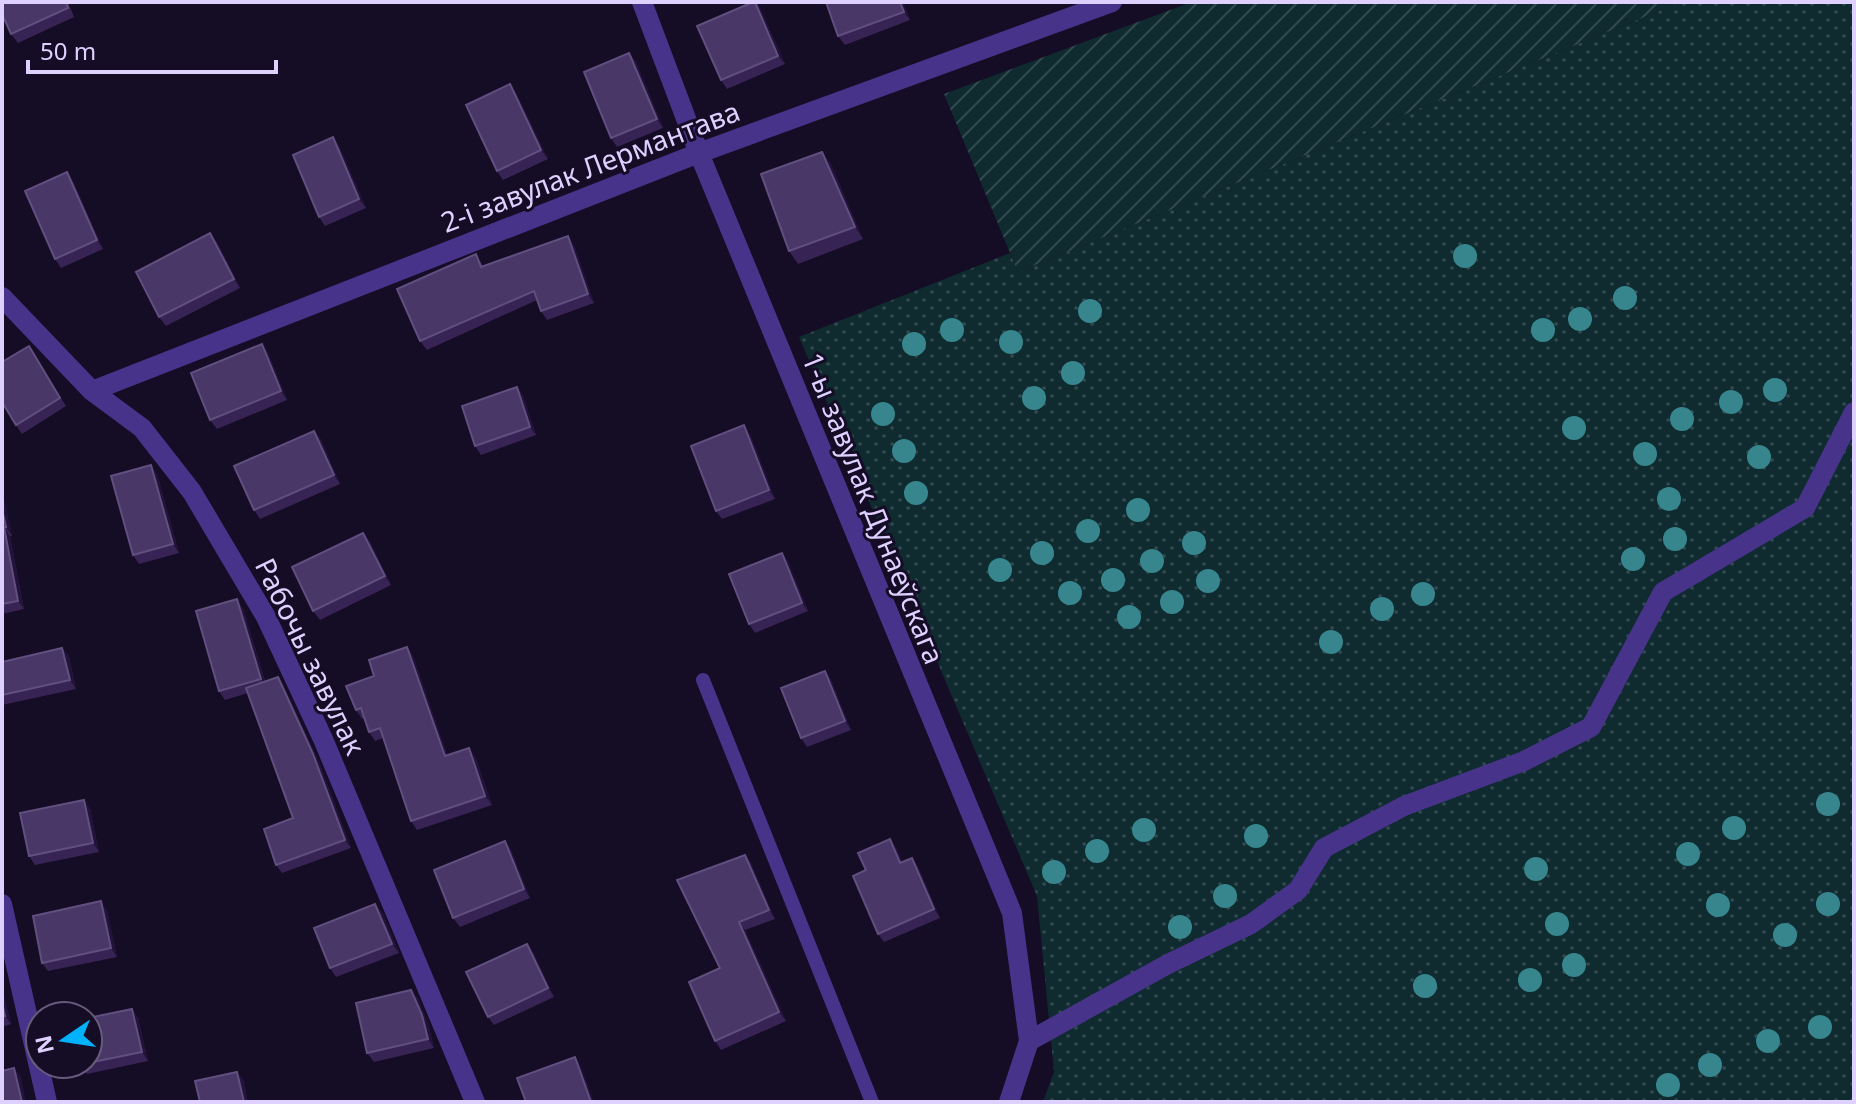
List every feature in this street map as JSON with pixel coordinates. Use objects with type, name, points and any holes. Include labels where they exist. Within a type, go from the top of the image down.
[{"type":"street","name":"1-ы завулак Дунаеўскага","points":[[642,2],[699,153],[1012,913],[1029,1041]]},
{"type":"street","name":"2-і завулак Лермантава","points":[[92,391],[699,153],[1112,2]]},
{"type":"street","name":"Рабочы завулак","points":[[2,297],[92,391],[142,428],[192,492],[266,617],[323,739],[475,1102]]},
{"type":"street","points":[[1009,1102],[1029,1041],[1168,964],[1251,924],[1298,890],[1324,848],[1404,806],[1524,761],[1591,727],[1663,592],[1805,508],[1854,412]]},
{"type":"street","points":[[2,904],[47,1102]]},
{"type":"lane","points":[[703,680],[872,1102]]},
{"type":"green space","points":[[1192,2],[1681,2],[1018,272],[944,94]]},
{"type":"green space","points":[[1681,2],[1854,2],[1854,1102],[1043,1102],[1054,1072],[1037,896],[799,337],[1010,253],[1018,272]]},
{"type":"building","points":[[2,2],[66,2],[68,8],[11,34],[2,14]]},
{"type":"building","points":[[753,2],[778,56],[721,80],[697,26]]},
{"type":"building","points":[[826,2],[900,2],[904,12],[838,36]]},
{"type":"building","points":[[629,53],[657,119],[611,138],[584,72]]},
{"type":"building","points":[[510,84],[541,150],[497,171],[466,105]]},
{"type":"building","points":[[333,137],[359,199],[319,217],[293,155]]},
{"type":"building","points":[[822,152],[855,227],[789,251],[761,174]]},
{"type":"building","points":[[67,172],[97,240],[55,259],[25,191]]},
{"type":"building","points":[[210,233],[234,279],[159,317],[136,272]]},
{"type":"building","points":[[568,236],[588,294],[541,311],[534,291],[420,341],[397,289],[476,254],[481,267]]},
{"type":"building","points":[[262,344],[281,391],[210,420],[191,373]]},
{"type":"building","points":[[29,346],[60,398],[16,425],[2,402],[2,362]]},
{"type":"building","points":[[517,387],[530,427],[475,446],[462,406]]},
{"type":"building","points":[[744,425],[769,490],[716,511],[691,446]]},
{"type":"building","points":[[314,431],[334,475],[254,510],[234,466]]},
{"type":"building","points":[[151,465],[173,544],[133,555],[111,476]]},
{"type":"building","points":[[2,509],[18,601],[2,604]]},
{"type":"building","points":[[363,533],[385,576],[313,611],[292,567]]},
{"type":"building","points":[[782,553],[802,603],[749,624],[729,574]]},
{"type":"building","points":[[237,599],[261,679],[219,691],[196,611]]},
{"type":"building","points":[[407,647],[445,756],[469,748],[485,796],[411,821],[380,728],[369,732],[361,708],[356,710],[346,686],[374,676],[369,660]]},
{"type":"building","points":[[62,648],[70,680],[2,695],[2,662]]},
{"type":"building","points":[[825,671],[845,721],[801,738],[781,688]]},
{"type":"building","points":[[278,677],[313,754],[345,840],[276,865],[264,829],[293,818],[246,688]]},
{"type":"building","points":[[84,800],[93,843],[29,856],[20,813]]},
{"type":"building","points":[[890,839],[900,863],[912,858],[934,909],[878,934],[853,876],[866,870],[858,853]]},
{"type":"building","points":[[505,841],[524,889],[453,918],[434,870]]},
{"type":"building","points":[[745,855],[769,910],[739,922],[779,1012],[715,1041],[689,982],[720,968],[677,880]]},
{"type":"building","points":[[101,901],[111,948],[42,963],[33,916]]},
{"type":"building","points":[[375,904],[392,944],[330,968],[314,928]]},
{"type":"building","points":[[527,944],[548,988],[488,1017],[466,972]]},
{"type":"building","points":[[411,990],[428,1039],[367,1053],[356,1003]]},
{"type":"building","points":[[132,1009],[142,1052],[104,1060],[104,1015]]},
{"type":"building","points":[[575,1057],[591,1102],[526,1102],[517,1078]]},
{"type":"building","points":[[14,1068],[22,1102],[2,1102],[2,1071]]},
{"type":"building","points":[[237,1072],[244,1102],[200,1102],[195,1081]]}]
